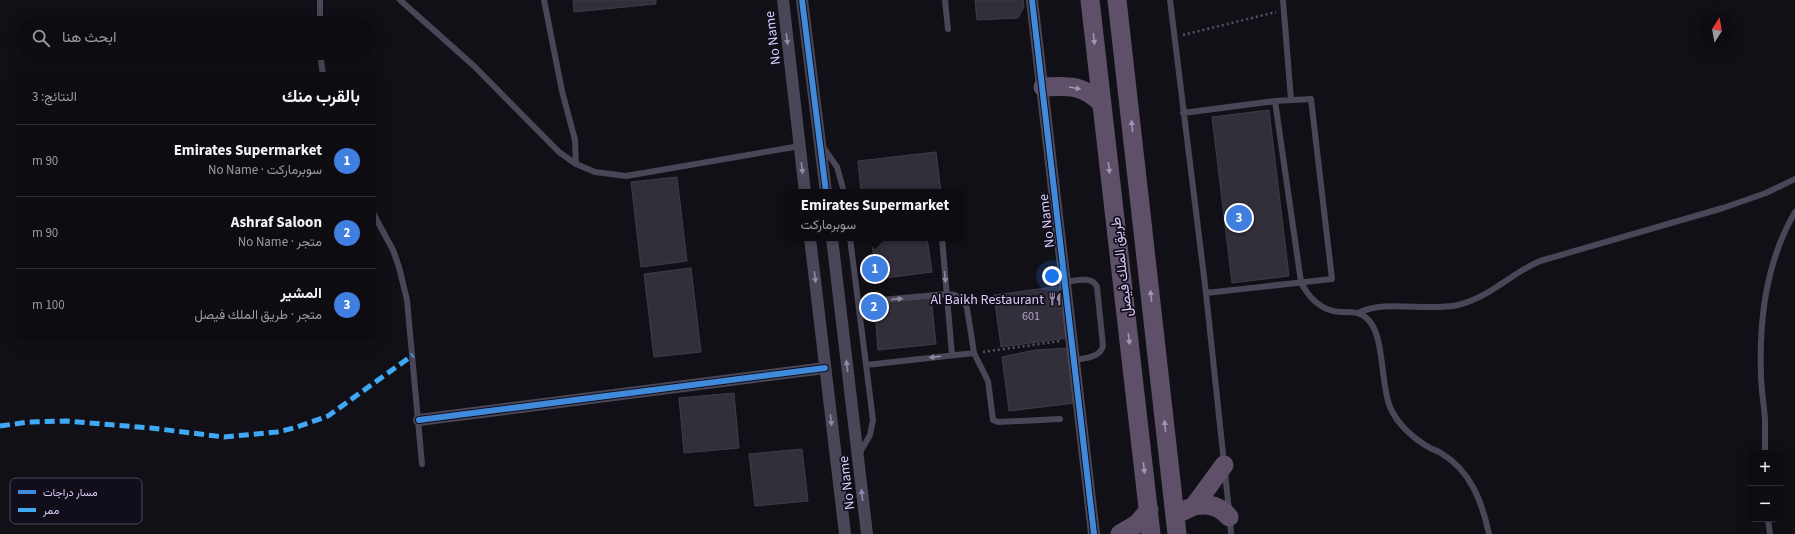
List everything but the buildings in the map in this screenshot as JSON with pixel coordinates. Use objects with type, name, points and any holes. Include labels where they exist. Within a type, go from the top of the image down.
[{"type":"main road","name":"طريق الملك فيصل","points":[[1090,0],[1151,534]]},
{"type":"main road","name":"طريق الملك فيصل","points":[[1118,0],[1177,534]]},
{"type":"main road","points":[[1042,88],[1065,86],[1081,89],[1089,93],[1102,104]]},
{"type":"main road","points":[[1194,506],[1224,465]]},
{"type":"main road","points":[[1175,515],[1194,506],[1207,504],[1220,508],[1230,526]]},
{"type":"main road","points":[[1120,534],[1137,524],[1149,510]]},
{"type":"street","name":"No Name","points":[[783,0],[805,189]]},
{"type":"street","points":[[802,0],[826,189]]},
{"type":"street","name":"No Name","points":[[1032,0],[1094,534]]},
{"type":"street","name":"No Name","points":[[810,241],[845,534]]},
{"type":"street","name":"No Name","points":[[832,241],[866,534]]},
{"type":"street","points":[[419,420],[825,368]]},
{"type":"lane","points":[[320,0],[320,16]]},
{"type":"lane","points":[[400,0],[474,66],[559,152],[576,164],[595,172],[626,176],[800,146]]},
{"type":"lane","points":[[544,0],[554,56],[575,140],[576,164]]},
{"type":"lane","points":[[945,0],[948,29]]},
{"type":"lane","points":[[1170,0],[1206,293],[1230,526]]},
{"type":"lane","points":[[1283,0],[1291,100]]},
{"type":"lane","points":[[321,60],[323,72]]},
{"type":"lane","points":[[1183,113],[1276,101],[1311,99],[1332,279],[1206,293]]},
{"type":"lane","points":[[1276,101],[1301,282],[1307,294],[1325,308],[1333,310],[1358,313],[1373,308],[1436,308],[1466,303],[1485,295],[1515,274],[1540,261],[1722,208],[1758,196],[1795,180]]},
{"type":"lane","points":[[821,145],[837,167],[843,189]]},
{"type":"lane","points":[[1765,450],[1765,419],[1761,366],[1765,300],[1776,256],[1795,212]]},
{"type":"lane","points":[[376,219],[393,250],[404,283],[410,318],[422,464]]},
{"type":"lane","points":[[850,241],[872,412],[872,428],[867,442],[857,455]]},
{"type":"lane","points":[[942,241],[952,355]]},
{"type":"lane","points":[[1065,282],[1089,280],[1096,284],[1097,287],[1103,346],[1102,350],[1097,355],[1074,360]]},
{"type":"lane","points":[[859,302],[946,294],[955,295],[963,300],[967,308],[974,353],[988,381],[994,421],[1060,419]]},
{"type":"lane","points":[[1358,313],[1370,321],[1376,333],[1390,406],[1396,417],[1412,436],[1441,452],[1464,473],[1482,505],[1489,534]]},
{"type":"lane","points":[[866,365],[974,353]]},
{"type":"lane","points":[[1768,522],[1770,534]]},
{"type":"path","points":[[1174,37],[1284,10]]},
{"type":"path","points":[[974,353],[1071,339]]},
{"type":"marked path","points":[[0,426],[29,422],[66,421],[151,428],[224,437],[277,432],[294,428],[328,416],[413,355]]},
{"type":"cycle path","points":[[802,0],[826,189]]},
{"type":"cycle path","points":[[1032,0],[1094,534]]},
{"type":"cycle path","points":[[419,420],[825,368]]},
{"type":"place","name":"المشير","points":[[1239,218]]},
{"type":"place","name":"Emirates Supermarket","points":[[875,269]]},
{"type":"place","name":"Al Baikh Restaurant","points":[[1055,299]]},
{"type":"place","name":"Ashraf Saloon","points":[[874,307]]}]
